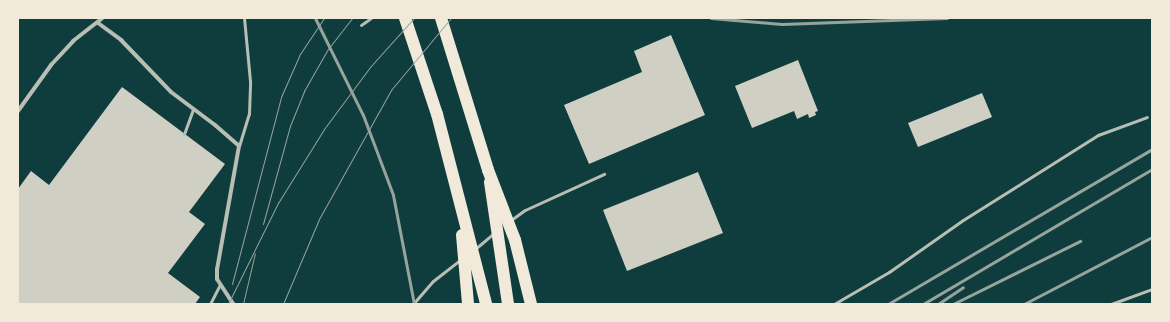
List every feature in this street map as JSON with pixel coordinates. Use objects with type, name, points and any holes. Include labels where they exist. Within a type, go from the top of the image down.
[{"type":"highway","points":[[405,18],[437,114],[462,218],[486,304]]},
{"type":"highway","points":[[441,18],[488,170],[515,240],[532,304]]},
{"type":"highway","points":[[488,170],[508,304]]},
{"type":"highway","points":[[462,218],[468,304]]},
{"type":"street","points":[[18,111],[51,65],[73,41],[98,23],[102,18]]},
{"type":"street","points":[[98,23],[121,40],[171,92],[239,146],[217,269],[220,284],[233,304]]},
{"type":"lane","points":[[239,146],[249,114],[250,87],[244,18]]},
{"type":"lane","points":[[361,25],[371,18]]},
{"type":"lane","points":[[184,134],[193,109]]},
{"type":"lane","points":[[834,304],[889,272],[962,220],[1098,135],[1146,117]]},
{"type":"lane","points":[[506,224],[524,210],[604,174]]},
{"type":"lane","points":[[413,304],[433,281],[500,229]]},
{"type":"lane","points":[[210,304],[220,284]]},
{"type":"lane","points":[[1111,304],[1152,289]]},
{"type":"building","points":[[671,35],[705,115],[589,164],[564,105],[642,72],[634,51]]},
{"type":"building","points":[[798,60],[818,111],[815,112],[816,115],[809,118],[808,114],[797,119],[794,111],[752,128],[735,86]]},
{"type":"building","points":[[122,87],[225,164],[189,212],[205,224],[168,273],[200,297],[195,304],[18,304],[18,189],[31,171],[49,185]]},
{"type":"building","points":[[982,93],[992,117],[918,147],[908,123]]},
{"type":"building","points":[[698,172],[723,233],[627,271],[603,210]]},
{"type":"tram line","points":[[232,284],[281,97],[300,54],[324,18]]},
{"type":"tram line","points":[[263,224],[290,126],[304,91],[328,49],[352,18]]},
{"type":"tram line","points":[[228,304],[278,203],[324,129],[370,67],[414,18]]},
{"type":"tram line","points":[[283,304],[319,219],[391,90],[451,18]]},
{"type":"tram line","points":[[243,304],[255,253]]},
{"type":"railway","points":[[315,18],[363,115],[393,195],[414,304]]},
{"type":"railway","points":[[711,18],[782,24],[947,18]]},
{"type":"railway","points":[[888,304],[1152,149]]},
{"type":"railway","points":[[923,304],[1152,169]]},
{"type":"railway","points":[[1024,304],[1152,237]]},
{"type":"railway","points":[[953,304],[1080,241]]},
{"type":"railway","points":[[938,304],[963,287]]}]
